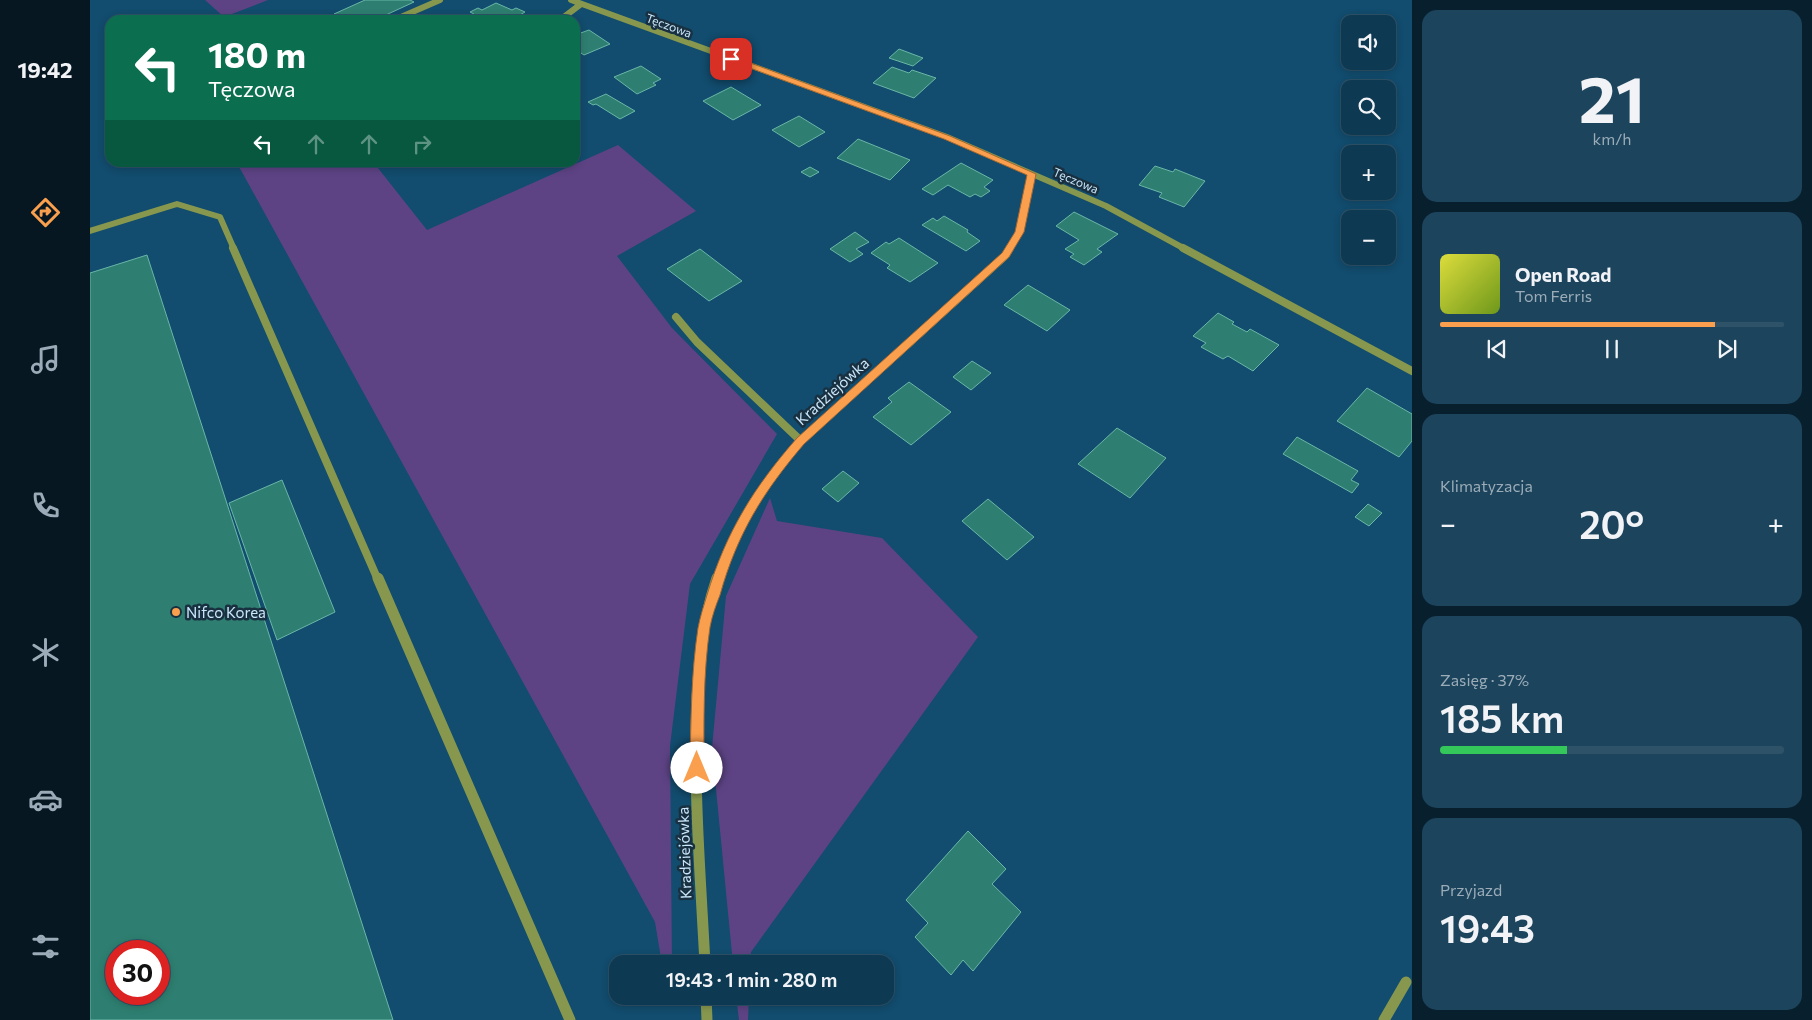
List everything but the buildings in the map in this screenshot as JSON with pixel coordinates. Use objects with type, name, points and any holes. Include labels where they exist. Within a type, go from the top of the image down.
[{"type":"street","points":[[406,15],[440,0]]},
{"type":"street","name":"Tęczowa","points":[[571,0],[947,137],[1106,206],[1412,371]]},
{"type":"street","points":[[567,15],[581,4]]},
{"type":"street","name":"Kradziejówka","points":[[705,955],[697,768],[697,693],[704,626],[721,568],[746,514],[773,473],[801,441],[1006,255],[1019,232],[1031,174]]},
{"type":"street","points":[[90,231],[177,204],[220,217],[570,1020]]},
{"type":"street","points":[[676,317],[697,342],[801,441]]},
{"type":"street","points":[[1384,1020],[1406,982]]},
{"type":"street","points":[[706,1005],[707,1020]]},
{"type":"shaded area","points":[[205,0],[268,0],[229,15],[222,15]]},
{"type":"shaded area","points":[[618,145],[696,211],[617,256],[672,328],[777,434],[690,584],[670,746],[672,955],[660,955],[655,922],[239,167],[377,167],[427,230],[569,167],[580,167],[580,162]]},
{"type":"shaded area","points":[[770,498],[777,521],[882,538],[978,637],[751,952],[751,955],[732,955],[712,748],[726,596]]},
{"type":"shaded area","points":[[737,1005],[749,1005],[748,1020],[739,1020]]},
{"type":"place","name":"Nifco Korea","points":[[176,612]]},
{"type":"route","points":[[697,768],[697,693],[704,626],[721,568],[746,514],[773,473],[801,441],[1006,255],[1019,232],[1031,174],[947,137],[731,59]]}]
